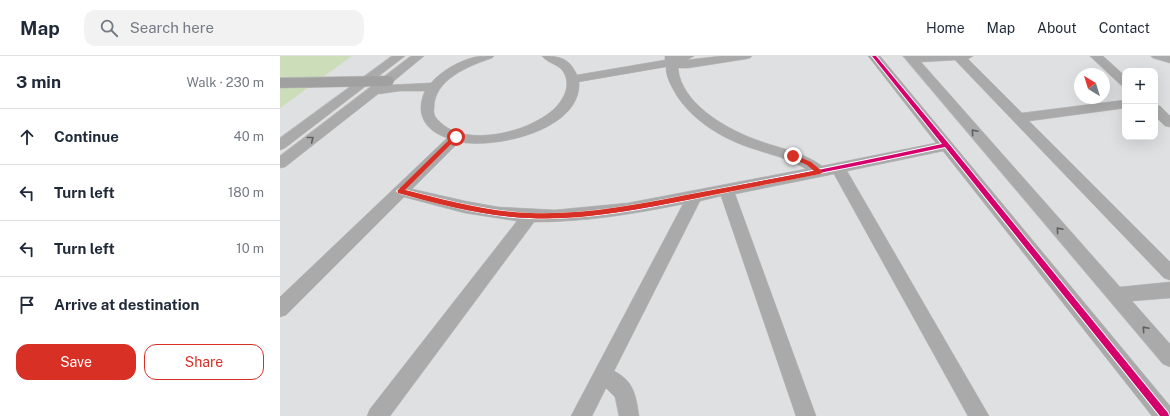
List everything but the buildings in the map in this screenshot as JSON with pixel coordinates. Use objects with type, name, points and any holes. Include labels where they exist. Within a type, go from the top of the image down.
[{"type":"street","points":[[280,145],[376,86],[399,56]]},
{"type":"street","points":[[280,163],[376,86],[418,56]]},
{"type":"street","points":[[488,56],[459,67],[442,79],[435,87],[428,101],[427,108],[428,116],[438,128],[456,137],[466,139],[491,139],[516,135],[549,120],[564,106],[572,92],[573,79],[567,67],[561,62],[548,56]]},
{"type":"street","points":[[573,79],[688,56]]},
{"type":"street","points":[[670,59],[688,64],[746,56]]},
{"type":"street","points":[[874,56],[1166,416]]},
{"type":"street","points":[[910,57],[961,56],[1170,273]]},
{"type":"street","points":[[1096,56],[1122,79]]},
{"type":"street","points":[[1157,56],[1170,60]]},
{"type":"street","points":[[910,57],[1170,358]]},
{"type":"street","points":[[670,59],[673,76],[677,87],[688,102],[704,117],[732,136],[802,160],[820,172]]},
{"type":"street","points":[[280,83],[435,87]]},
{"type":"street","points":[[280,92],[376,86]]},
{"type":"street","points":[[1020,118],[1122,104]]},
{"type":"street","points":[[1158,112],[1170,123]]},
{"type":"street","points":[[280,309],[456,137]]},
{"type":"street","points":[[400,191],[478,210],[530,216],[608,212],[820,172],[947,145]]},
{"type":"street","points":[[838,168],[980,416]]},
{"type":"street","points":[[726,190],[806,416]]},
{"type":"street","points":[[581,416],[695,196]]},
{"type":"street","points":[[377,416],[530,216]]},
{"type":"street","points":[[1115,295],[1170,290]]},
{"type":"street","points":[[602,375],[616,382],[624,391],[629,416]]},
{"type":"green space","points":[[280,56],[352,56],[280,108]]},
{"type":"cycle path","points":[[874,56],[1165,416]]},
{"type":"cycle path","points":[[400,191],[481,211],[531,216],[580,215],[628,209],[947,145]]},
{"type":"route","points":[[456,137],[400,191],[478,210],[502,214],[554,216],[608,212],[820,172],[809,164],[793,156]]}]
